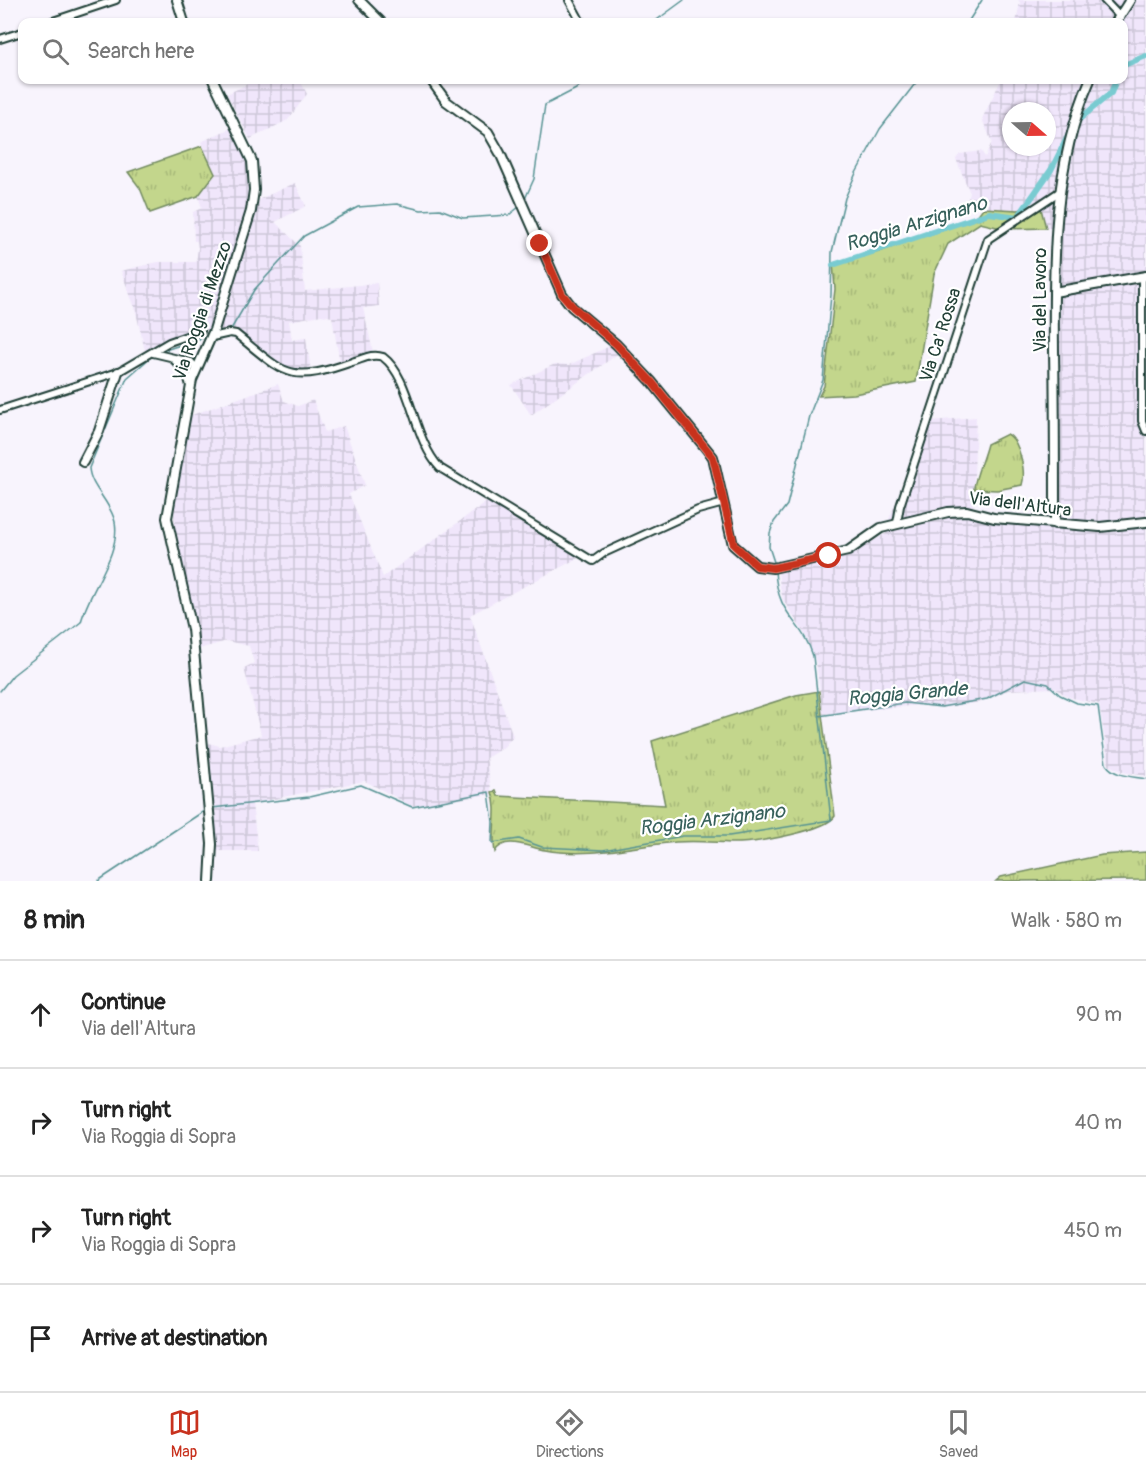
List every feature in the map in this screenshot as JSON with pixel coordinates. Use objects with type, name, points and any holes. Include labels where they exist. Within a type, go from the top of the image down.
[{"type":"street","points":[[62,18],[116,0]]},
{"type":"street","points":[[177,0],[183,18]]},
{"type":"street","points":[[569,0],[579,18]]},
{"type":"street","points":[[1104,0],[1117,18]]},
{"type":"street","points":[[1119,18],[1130,0]]},
{"type":"street","points":[[362,1],[377,18]]},
{"type":"street","points":[[0,39],[18,33]]},
{"type":"street","name":"Via Roggia di Mezzo","points":[[210,881],[212,844],[192,629],[167,518],[190,390],[211,337],[251,211],[254,190],[252,161],[215,84]]},
{"type":"street","points":[[153,353],[172,357],[198,356],[211,337],[230,333],[236,334],[270,364],[295,375],[320,372],[371,356],[383,357],[391,362],[426,450],[440,468],[593,561],[604,553],[698,510],[724,503],[713,457],[651,381],[562,294],[500,153],[488,132],[446,101],[433,84]]},
{"type":"street","name":"Via del Lavoro","points":[[1055,524],[1054,249],[1059,192],[1072,128],[1088,84]]},
{"type":"street","name":"Via Ca' Rossa","points":[[897,523],[900,507],[988,238],[1059,192]]},
{"type":"street","points":[[1054,292],[1144,277],[1142,421],[1146,431]]},
{"type":"street","points":[[0,410],[118,372],[169,342],[201,331]]},
{"type":"street","points":[[172,357],[188,368],[197,369]]},
{"type":"street","points":[[172,357],[186,372],[190,390]]},
{"type":"street","points":[[83,462],[99,431],[118,372]]},
{"type":"street","name":"Via dell'Altura","points":[[724,503],[734,545],[757,566],[773,568],[848,551],[881,528],[948,512],[967,511],[993,518],[1108,527],[1146,522]]},
{"type":"shaded area","points":[[1018,0],[1146,0],[1146,776],[1122,772],[1109,765],[1099,704],[1068,697],[1055,688],[1008,690],[981,702],[942,708],[920,705],[823,714],[816,662],[806,636],[783,600],[778,572],[847,557],[890,531],[958,516],[972,510],[887,524],[930,421],[976,417],[973,510],[1040,519],[1053,509],[1051,228],[1046,228],[1040,205],[1018,210],[983,208],[967,201],[970,193],[956,159],[960,154],[981,151],[985,157],[992,142],[982,119],[999,84],[1128,84],[1128,18],[1017,18],[1020,2]]},
{"type":"shaded area","points":[[248,84],[302,84],[307,94],[288,120],[250,139],[227,94]]},
{"type":"shaded area","points":[[233,127],[249,163],[252,191],[217,305],[220,306],[215,323],[209,329],[200,329],[145,351],[135,308],[121,271],[158,262],[196,262],[198,248],[197,241],[194,241],[193,212],[202,208],[198,196],[215,174],[201,142]]},
{"type":"shaded area","points":[[295,183],[306,206],[275,222],[300,246],[305,291],[377,283],[379,306],[363,308],[373,352],[340,363],[332,317],[321,315],[289,321],[292,340],[306,338],[311,371],[286,370],[232,330],[219,331],[260,199]]},
{"type":"shaded area","points":[[610,346],[618,354],[531,415],[511,385],[555,364],[569,365]]},
{"type":"shaded area","points":[[278,384],[284,401],[298,406],[313,400],[325,432],[344,426],[365,485],[349,494],[383,577],[489,500],[580,557],[470,615],[513,736],[503,748],[486,758],[492,794],[412,806],[365,781],[288,796],[252,804],[258,851],[216,851],[216,821],[208,743],[220,746],[261,735],[244,668],[254,663],[249,646],[227,641],[199,649],[175,537],[174,500],[189,416]]},
{"type":"green space","points":[[202,146],[215,174],[198,196],[150,213],[140,188],[128,172]]},
{"type":"green space","points":[[1040,205],[1046,228],[1005,229],[980,223],[948,244],[934,274],[916,382],[854,394],[819,396],[824,386],[835,289],[833,263],[879,252],[977,216],[983,208],[1018,210]]},
{"type":"green space","points":[[1007,434],[1012,437],[1019,450],[1023,473],[1022,485],[997,490],[974,489],[987,444]]},
{"type":"green space","points":[[819,691],[835,816],[819,826],[791,835],[740,843],[684,841],[578,853],[545,850],[511,843],[499,847],[495,852],[495,806],[492,792],[496,791],[498,796],[665,805],[652,741],[796,695]]},
{"type":"green space","points":[[1146,852],[1146,880],[996,881],[1001,877],[1102,855]]},
{"type":"waterway","points":[[659,18],[684,0]]},
{"type":"waterway","points":[[971,18],[982,0]]},
{"type":"waterway","name":"Roggia Arzignano","points":[[1128,63],[1146,56]]},
{"type":"waterway","points":[[524,201],[534,179],[545,105],[582,84]]},
{"type":"waterway","name":"Roggia Arzignano","points":[[775,565],[769,547],[770,533],[774,522],[787,505],[809,416],[823,380],[831,295],[832,252],[845,198],[880,129],[915,84]]},
{"type":"waterway","name":"Roggia Arzignano","points":[[1076,122],[1111,93],[1114,84]]},
{"type":"waterway","name":"Roggia Arzignano","points":[[833,265],[989,213],[1018,217],[1051,170],[1071,130]]},
{"type":"waterway","points":[[230,331],[254,290],[304,236],[358,207],[397,204],[421,210],[440,209],[463,218],[509,215],[519,207]]},
{"type":"waterway","points":[[159,352],[208,336]]},
{"type":"waterway","points":[[0,691],[13,675],[81,622],[109,559],[116,534],[113,515],[93,482],[89,468],[127,378],[152,356]]},
{"type":"waterway","name":"Roggia Arzignano","points":[[212,808],[309,797],[361,785],[412,807],[489,792],[493,822],[492,843],[519,839],[542,847],[603,850],[683,836],[729,836],[831,820],[813,656],[803,634],[780,598],[775,570]]},
{"type":"waterway","name":"Roggia Grande","points":[[819,716],[905,703],[941,707],[987,699],[1025,679],[1048,684],[1060,695],[1077,703],[1098,706],[1106,764],[1119,774],[1146,779]]},
{"type":"waterway","name":"Roggia Arzignano","points":[[98,881],[204,811]]},
{"type":"route","points":[[540,244],[562,294],[573,307],[616,344],[651,381],[713,457],[734,545],[746,558],[757,566],[773,568],[829,556]]}]
